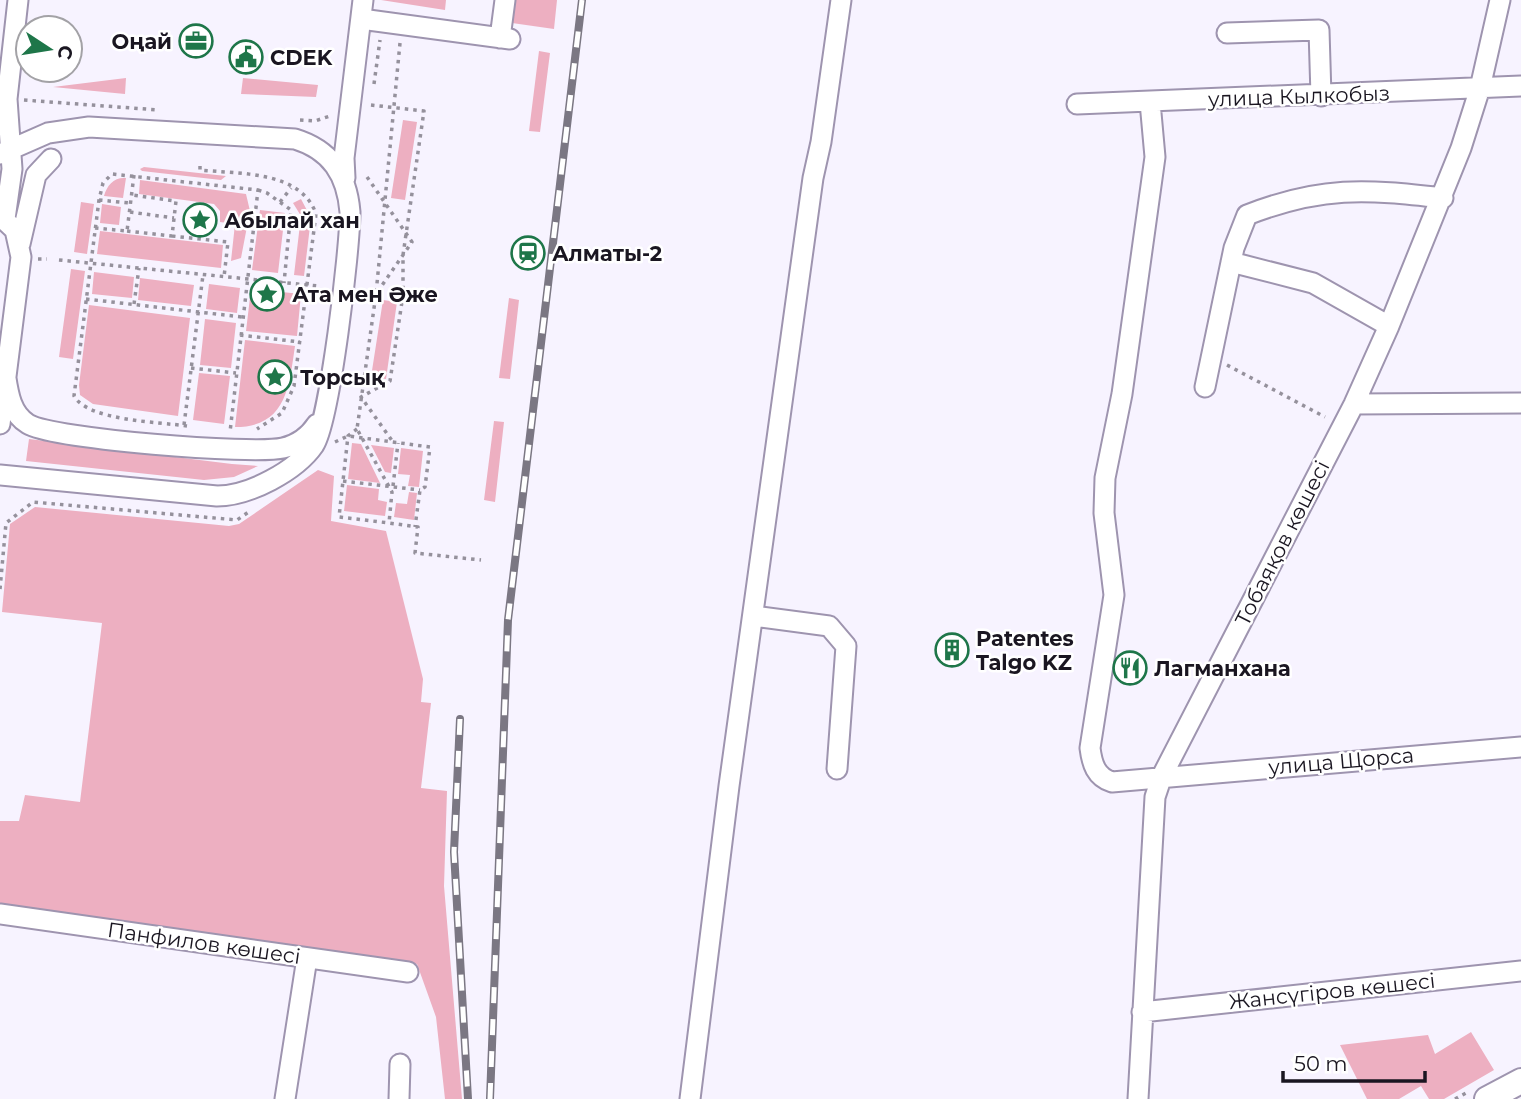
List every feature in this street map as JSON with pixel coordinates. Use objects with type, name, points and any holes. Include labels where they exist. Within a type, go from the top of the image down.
[{"type":"main road","points":[[1487,1099],[1521,1081]]},
{"type":"street","points":[[18,0],[7,99],[5,151],[12,169],[3,218],[15,230],[20,243]]},
{"type":"street","points":[[0,475],[218,496],[242,494],[267,483],[308,452],[319,434],[325,411],[350,232],[344,159],[362,102],[362,9],[393,23],[505,39],[505,0]]},
{"type":"street","points":[[690,1099],[752,616],[813,178],[821,142],[841,0]]},
{"type":"street","name":"Тобаяқов көшесі","points":[[1138,1099],[1154,797],[1162,776],[1354,404],[1388,326],[1443,198],[1480,88],[1500,0]]},
{"type":"street","points":[[1227,33],[1319,30],[1321,96]]},
{"type":"street","name":"улица Кылкобыз","points":[[1077,104],[1521,86]]},
{"type":"street","name":"улица Щорса","points":[[1150,102],[1156,157],[1122,394],[1105,478],[1104,513],[1114,595],[1090,748],[1096,770],[1102,779],[1112,782],[1521,747]]},
{"type":"street","points":[[5,151],[48,133],[89,127],[273,136],[295,139],[321,149],[333,160],[347,190]]},
{"type":"street","points":[[0,424],[7,319],[20,243],[36,175],[51,159]]},
{"type":"street","points":[[1205,387],[1231,262],[1247,215],[1288,199],[1338,191],[1388,191],[1443,198]]},
{"type":"street","points":[[1231,262],[1313,283],[1388,326]]},
{"type":"street","points":[[5,372],[9,398],[17,414],[27,424],[94,438],[251,441],[287,447],[301,440],[317,425],[325,411]]},
{"type":"street","points":[[1354,404],[1521,403]]},
{"type":"street","points":[[752,616],[829,626],[846,646],[837,769]]},
{"type":"street","name":"Панфилов көшесі","points":[[0,914],[408,972]]},
{"type":"street","points":[[285,1099],[307,958]]},
{"type":"street","name":"Жансүгіров көшесі","points":[[1142,1013],[1521,971]]},
{"type":"street","points":[[399,1099],[400,1064]]},
{"type":"path","points":[[369,118],[362,102],[393,23]]},
{"type":"path","points":[[391,488],[357,429],[376,294],[394,108],[393,23]]},
{"type":"path","points":[[7,99],[164,110]]},
{"type":"path","points":[[293,119],[315,121],[342,113],[362,102],[424,111],[406,233]]},
{"type":"path","points":[[200,166],[200,170],[273,177],[308,200],[316,214],[290,400],[274,421],[251,441]]},
{"type":"path","points":[[362,170],[412,242],[376,294]]},
{"type":"path","points":[[195,427],[105,414],[90,410],[77,401],[73,389],[99,200],[107,178],[118,173],[258,190],[280,202],[292,215],[284,283]]},
{"type":"path","points":[[127,231],[134,175]]},
{"type":"path","points":[[280,202],[291,188]]},
{"type":"path","points":[[230,432],[258,190]]},
{"type":"path","points":[[132,195],[176,201],[172,236]]},
{"type":"path","points":[[99,200],[131,203]]},
{"type":"path","points":[[130,212],[174,218]]},
{"type":"path","points":[[95,228],[228,242],[224,277]]},
{"type":"path","points":[[361,397],[390,381],[403,295],[403,255]]},
{"type":"path","points":[[59,261],[318,286]]},
{"type":"path","points":[[134,304],[139,268]]},
{"type":"path","points":[[184,425],[203,275]]},
{"type":"path","points":[[86,299],[242,317]]},
{"type":"path","points":[[240,335],[300,342]]},
{"type":"path","points":[[1211,357],[1343,426]]},
{"type":"path","points":[[191,368],[236,373]]},
{"type":"path","points":[[361,397],[396,443],[389,523]]},
{"type":"path","points":[[357,429],[348,436],[339,516],[418,527],[415,552],[481,560]]},
{"type":"path","points":[[218,430],[238,432]]},
{"type":"path","points":[[343,481],[391,488],[420,490],[425,487],[429,447],[348,436]]},
{"type":"path","points":[[415,527],[420,490]]},
{"type":"shaded area","points":[[381,0],[446,0],[445,10]]},
{"type":"shaded area","points":[[514,0],[557,0],[554,29],[512,23]]},
{"type":"shaded area","points":[[539,51],[550,53],[540,132],[529,131]]},
{"type":"shaded area","points":[[126,78],[125,94],[53,87]]},
{"type":"shaded area","points":[[243,78],[318,85],[316,97],[241,94]]},
{"type":"shaded area","points":[[403,120],[417,122],[405,200],[391,198]]},
{"type":"shaded area","points":[[144,167],[226,176],[221,180],[140,169]]},
{"type":"shaded area","points":[[126,178],[123,198],[104,196],[112,182]]},
{"type":"shaded area","points":[[140,180],[246,194],[250,211],[241,258],[231,261],[235,224],[220,222],[220,211],[214,204],[139,194]]},
{"type":"shaded area","points":[[301,199],[311,218],[304,276],[294,275],[301,216],[293,203]]},
{"type":"shaded area","points":[[81,202],[94,204],[87,254],[74,252]]},
{"type":"shaded area","points":[[102,204],[121,207],[119,225],[100,223]]},
{"type":"shaded area","points":[[260,210],[285,213],[278,273],[252,270]]},
{"type":"shaded area","points":[[100,231],[223,245],[221,268],[97,254]]},
{"type":"shaded area","points":[[71,269],[85,271],[73,359],[59,357]]},
{"type":"shaded area","points":[[94,272],[134,277],[132,298],[92,294]]},
{"type":"shaded area","points":[[140,278],[194,285],[191,306],[138,300]]},
{"type":"shaded area","points":[[209,284],[240,288],[237,313],[206,309]]},
{"type":"shaded area","points":[[251,289],[263,290],[263,296],[271,297],[272,291],[301,294],[297,336],[246,331]]},
{"type":"shaded area","points":[[509,298],[519,300],[510,379],[499,378]]},
{"type":"shaded area","points":[[383,300],[397,302],[386,379],[371,377]]},
{"type":"shaded area","points":[[89,305],[190,318],[178,416],[93,404],[80,395]]},
{"type":"shaded area","points":[[205,319],[236,323],[231,368],[200,365]]},
{"type":"shaded area","points":[[245,340],[295,346],[287,389],[275,412],[252,425],[235,427]]},
{"type":"shaded area","points":[[199,373],[230,376],[224,424],[193,420]]},
{"type":"shaded area","points":[[494,421],[504,422],[495,502],[484,500]]},
{"type":"shaded area","points":[[29,439],[258,466],[234,477],[204,480],[26,461]]},
{"type":"shaded area","points":[[352,443],[361,444],[380,483],[348,479]]},
{"type":"shaded area","points":[[371,445],[394,448],[391,473],[385,472]]},
{"type":"shaded area","points":[[401,448],[423,451],[419,487],[408,486],[410,475],[398,474]]},
{"type":"shaded area","points":[[318,470],[334,476],[331,521],[386,531],[423,679],[421,702],[431,703],[421,788],[447,791],[444,886],[462,1099],[445,1099],[436,1017],[417,964],[0,904],[0,821],[19,821],[25,795],[80,802],[102,623],[2,612],[10,524],[35,507],[229,526],[239,524]]},
{"type":"shaded area","points":[[347,485],[379,489],[378,500],[387,502],[385,516],[344,511]]},
{"type":"shaded area","points":[[409,492],[417,493],[414,520],[394,517],[396,503],[407,504]]},
{"type":"shaded area","points":[[1471,1032],[1494,1070],[1444,1099],[1429,1099],[1421,1086],[1399,1099],[1367,1099],[1340,1045],[1428,1035],[1435,1054]]},
{"type":"railway","points":[[490,1099],[508,620],[582,0]]},
{"type":"railway","points":[[460,719],[454,852],[468,1099]]},
{"type":"place","name":"Оңай","points":[[196,41]]},
{"type":"place","name":"CDEK","points":[[246,57]]},
{"type":"place","name":"Абылай хан","points":[[200,220]]},
{"type":"place","name":"Алматы-2","points":[[528,253]]},
{"type":"place","name":"Ата мен Әже","points":[[267,294]]},
{"type":"place","name":"Торсық","points":[[275,377]]},
{"type":"place","name":"Patentes Talgo KZ","points":[[952,650]]},
{"type":"place","name":"Лагманхана","points":[[1130,668]]}]
